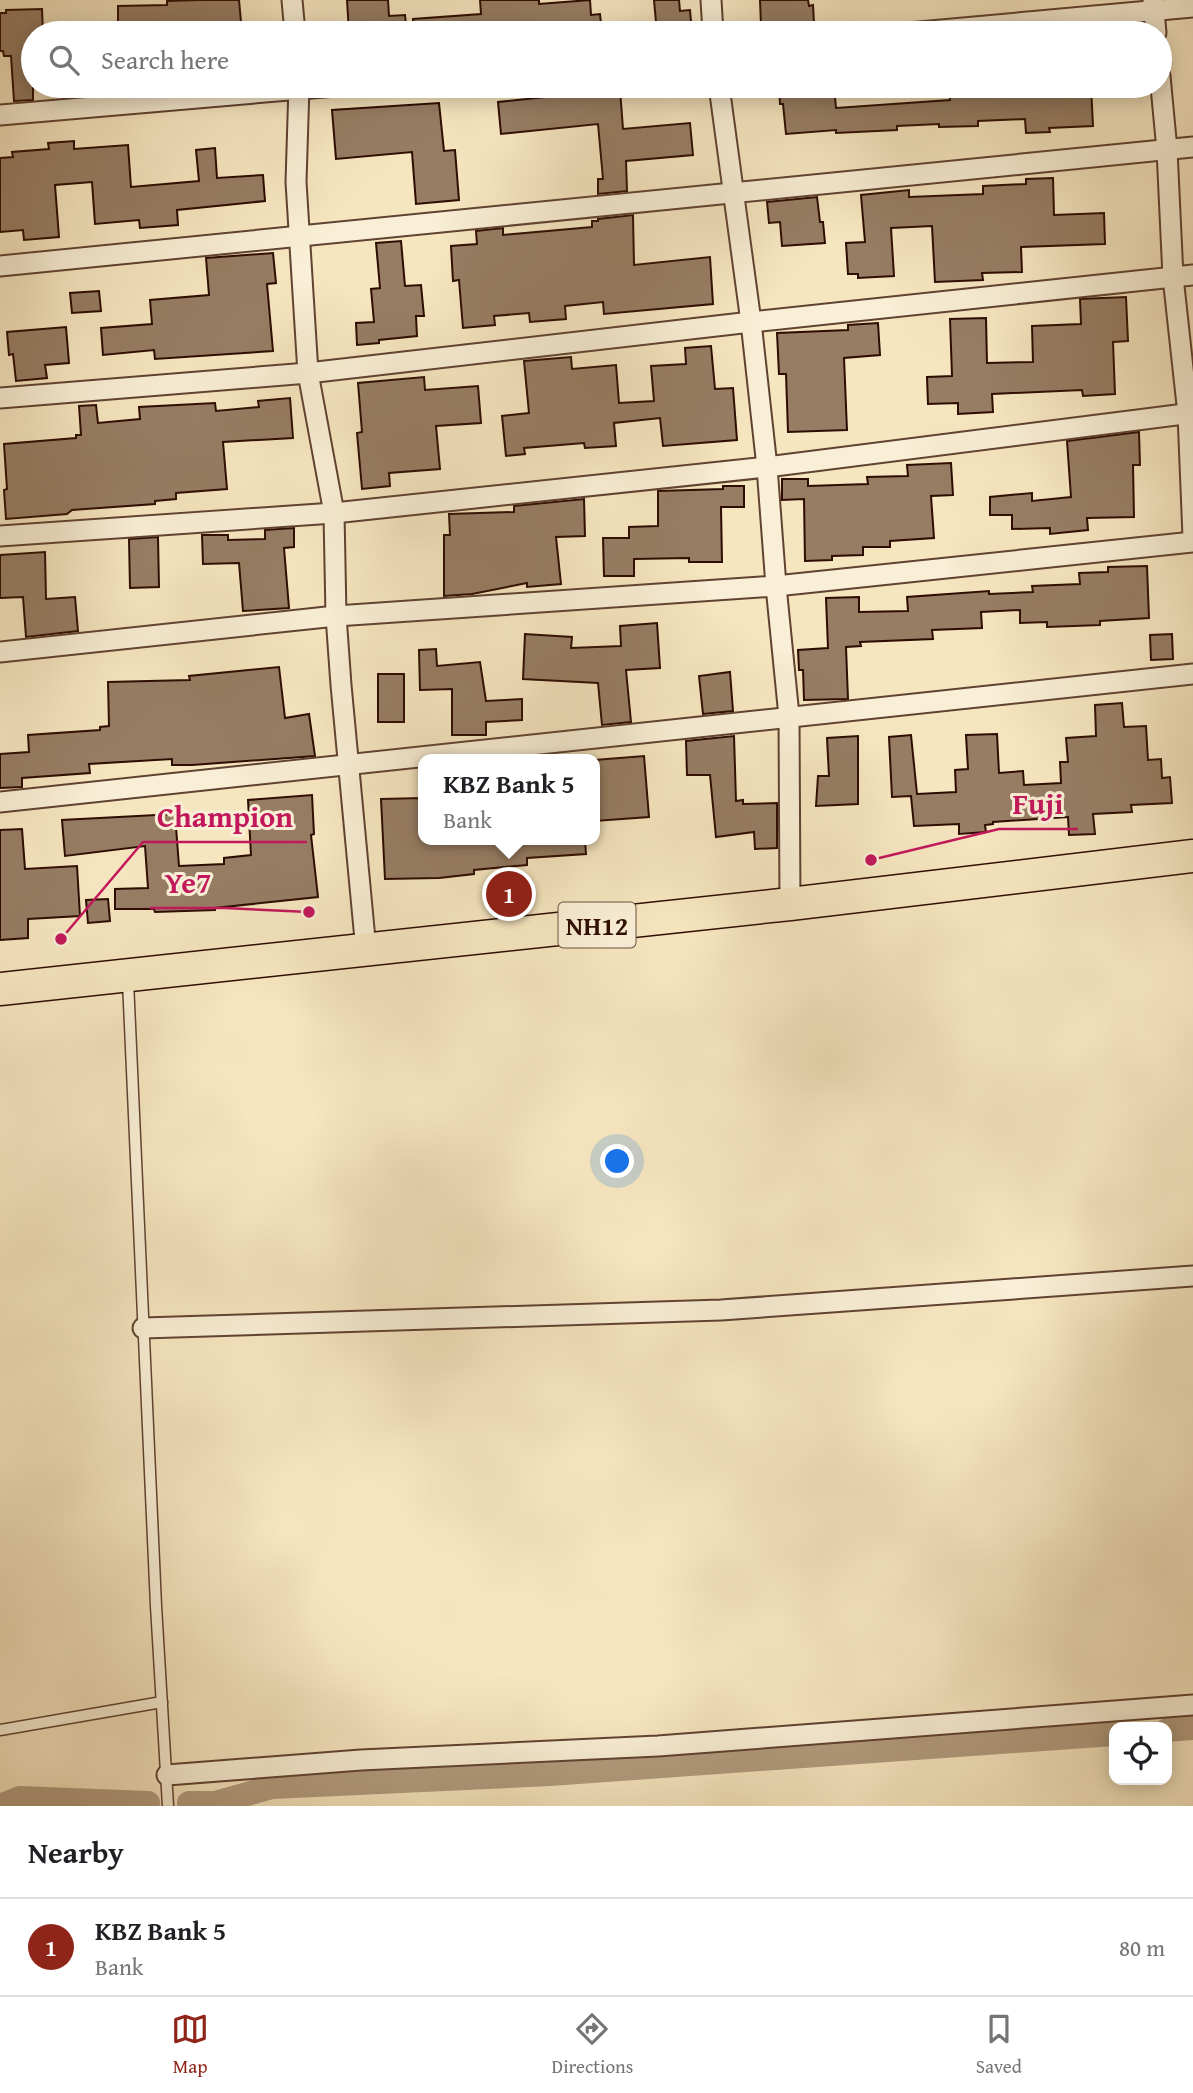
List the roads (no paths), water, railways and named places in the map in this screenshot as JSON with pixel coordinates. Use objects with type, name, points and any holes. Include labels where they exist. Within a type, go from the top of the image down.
[{"type":"highway","name":"NH12","points":[[0,989],[790,904],[1193,856]]},
{"type":"street","points":[[292,0],[294,21]]},
{"type":"street","points":[[711,0],[712,21]]},
{"type":"street","points":[[1013,21],[1153,5],[1193,7]]},
{"type":"street","points":[[0,114],[177,98]]},
{"type":"street","points":[[299,98],[296,182],[308,373],[334,513],[337,616],[366,950]]},
{"type":"street","points":[[720,98],[751,322],[789,716],[790,904]]},
{"type":"street","points":[[0,652],[337,616],[776,586],[1193,540],[1191,414],[1173,277],[1162,98]]},
{"type":"street","points":[[0,266],[1193,147]]},
{"type":"street","points":[[0,398],[308,373],[1193,275]]},
{"type":"street","points":[[0,536],[334,513],[767,467],[1191,414]]},
{"type":"street","points":[[441,754],[1193,674]]},
{"type":"street","points":[[0,802],[418,757]]},
{"type":"street","points":[[143,1328],[720,1310],[1193,1276]]},
{"type":"street","points":[[167,1775],[361,1760],[671,1745],[1193,1706]]},
{"type":"lane","points":[[128,976],[143,1328],[169,1806]]},
{"type":"lane","points":[[0,1730],[162,1702]]},
{"type":"waterway","points":[[1172,1730],[1193,1728]]},
{"type":"waterway","points":[[189,1803],[215,1803],[272,1787],[550,1774],[1109,1734]]},
{"type":"waterway","points":[[0,1806],[20,1798],[148,1803]]},
{"type":"place","name":"Fuji","points":[[871,860]]},
{"type":"place","name":"KBZ Bank 5","points":[[509,894]]},
{"type":"place","name":"Ye7","points":[[309,912]]},
{"type":"place","name":"Champion","points":[[61,939]]}]
